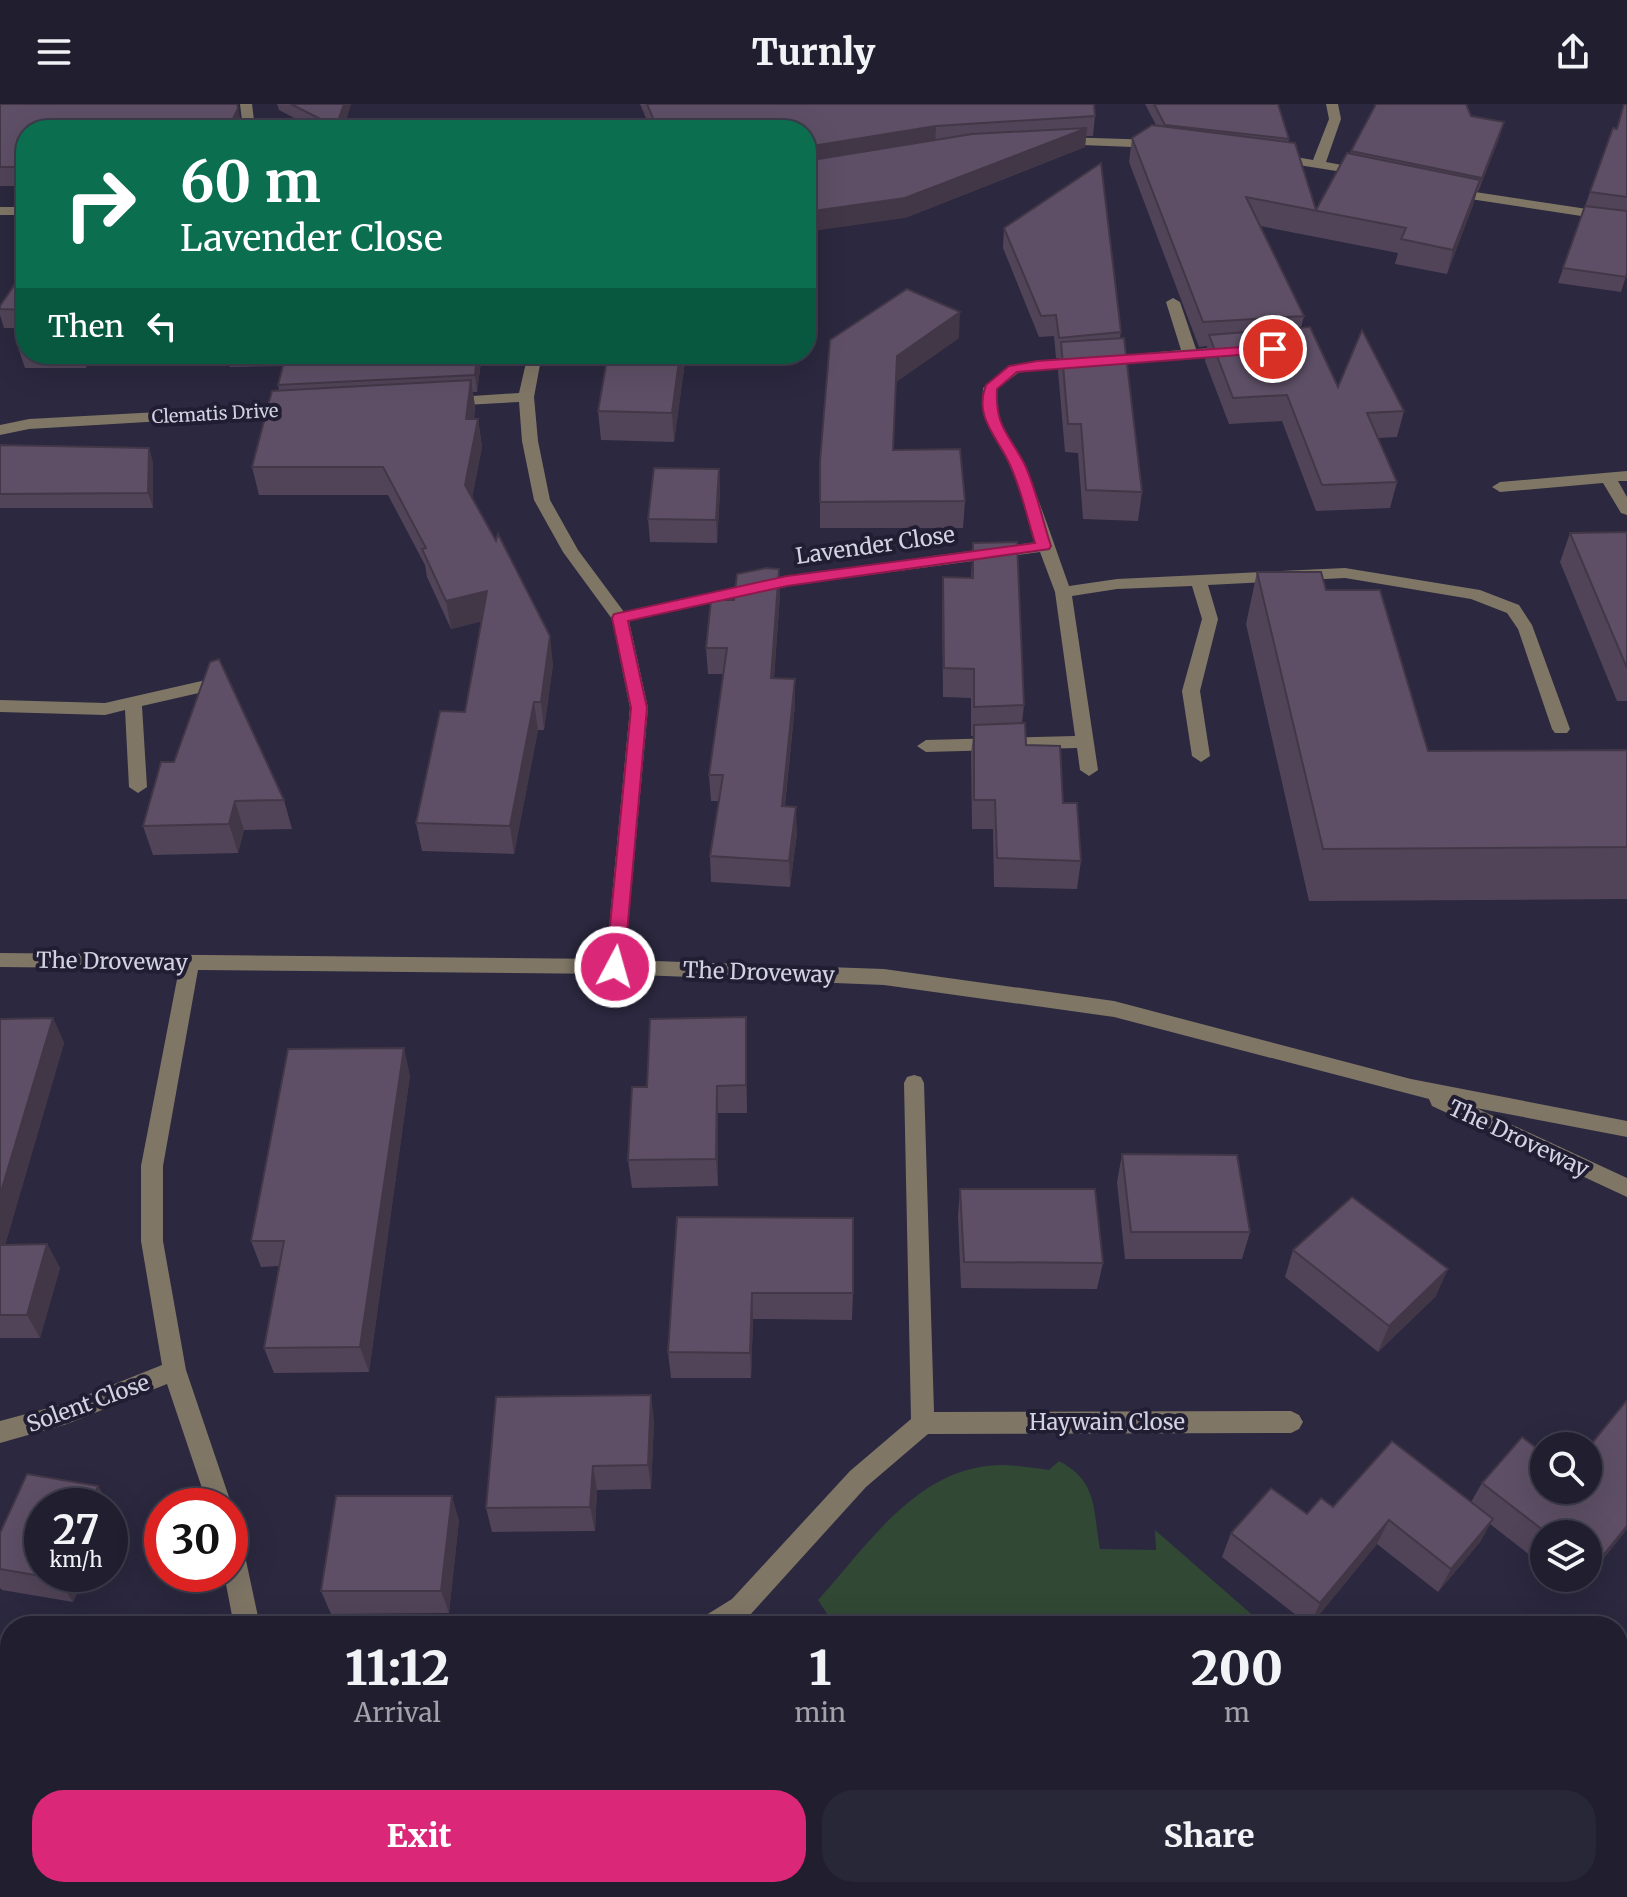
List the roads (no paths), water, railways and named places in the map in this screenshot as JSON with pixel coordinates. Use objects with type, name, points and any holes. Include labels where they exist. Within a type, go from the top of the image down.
[{"type":"street","points":[[1319,163],[1335,119],[1332,104]]},
{"type":"street","points":[[1045,142],[1090,139],[1173,145]]},
{"type":"street","points":[[1264,156],[1319,163],[1376,176]]},
{"type":"street","points":[[1434,189],[1491,201],[1627,219]]},
{"type":"street","points":[[1173,302],[1190,354]]},
{"type":"street","points":[[1089,770],[1063,592],[1017,464],[995,430],[989,412],[990,388],[1013,369],[1253,350]]},
{"type":"street","points":[[533,364],[526,397],[530,441],[542,500],[571,552],[620,618],[639,708],[615,967]]},
{"type":"street","points":[[433,402],[526,397]]},
{"type":"street","name":"Clematis Drive","points":[[0,430],[29,424],[308,409]]},
{"type":"street","points":[[1500,487],[1627,476]]},
{"type":"street","points":[[1608,478],[1627,510]]},
{"type":"street","name":"Lavender Close","points":[[620,618],[787,581],[1044,546]]},
{"type":"street","points":[[1063,592],[1117,584],[1345,573],[1474,594],[1513,609],[1526,629],[1561,729]]},
{"type":"street","points":[[1199,581],[1210,619],[1191,691],[1201,756]]},
{"type":"street","points":[[0,706],[105,709],[219,683]]},
{"type":"street","points":[[133,703],[138,787]]},
{"type":"street","points":[[926,746],[1085,742]]},
{"type":"street","name":"The Droveway","points":[[0,960],[615,967],[884,977],[1114,1009],[1411,1087],[1627,1129]]},
{"type":"street","points":[[190,962],[152,1166],[152,1241],[174,1370],[214,1488]]},
{"type":"street","points":[[727,1616],[741,1607],[858,1479],[923,1423],[914,1083]]},
{"type":"street","name":"The Droveway","points":[[1411,1087],[1627,1188]]},
{"type":"street","name":"Solent Close","points":[[0,1432],[27,1427],[106,1399],[174,1370]]},
{"type":"street","name":"Haywain Close","points":[[923,1423],[1291,1422]]},
{"type":"street","points":[[240,1592],[245,1616]]}]
